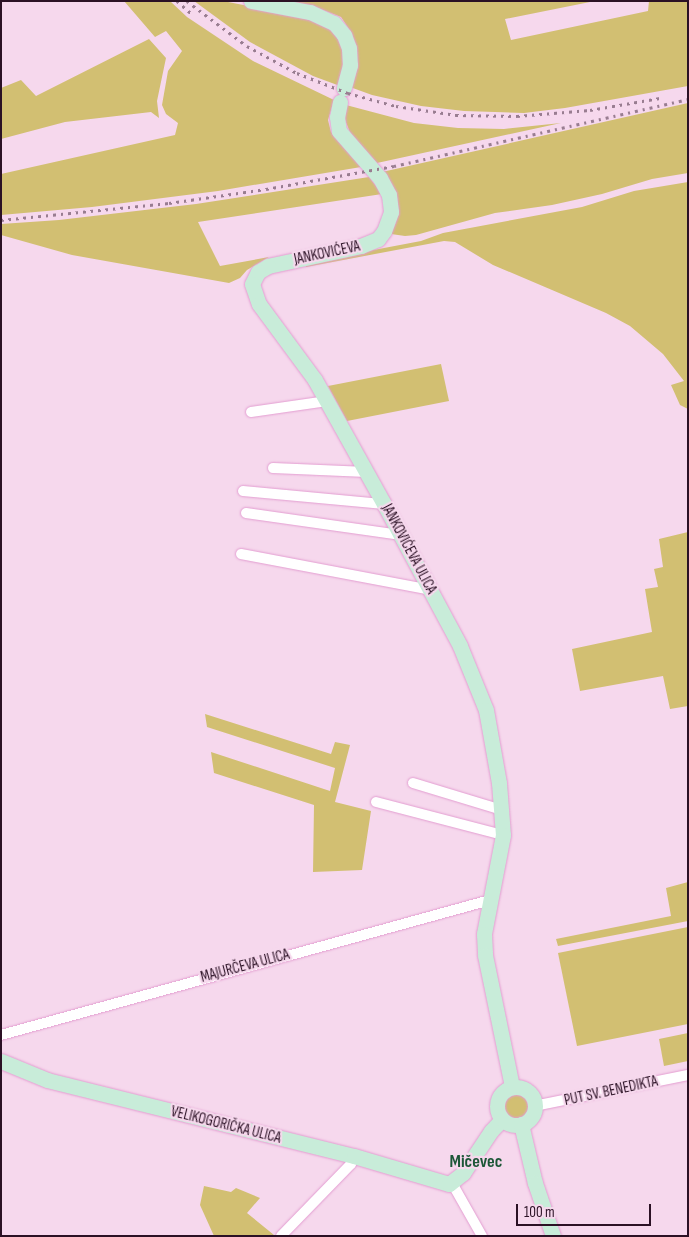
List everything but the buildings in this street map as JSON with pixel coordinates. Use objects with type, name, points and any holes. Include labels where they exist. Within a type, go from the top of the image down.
[{"type":"main road","name":"JANKOVIĆEVA","points":[[250,1],[310,12],[334,23],[344,35],[349,48],[350,65],[337,118],[340,130],[380,178],[389,195],[391,207],[387,225],[378,239],[361,246],[268,266],[254,276],[252,288]]},
{"type":"main road","name":"JANKOVIĆEVA ULICA","points":[[252,288],[260,304],[297,353],[367,472],[460,646],[486,710],[502,810],[502,835],[484,934],[485,955],[512,1087]]},
{"type":"main road","name":"VELIKOGORIČKA ULICA","points":[[1,1061],[47,1080],[354,1156],[425,1175],[446,1183],[452,1183]]},
{"type":"main road","points":[[512,1087],[528,1092],[534,1106],[529,1119],[521,1124],[510,1124],[502,1119],[497,1109],[497,1103],[503,1092],[512,1087]]},
{"type":"main road","points":[[452,1183],[463,1173],[502,1119]]},
{"type":"main road","points":[[521,1124],[536,1183],[553,1236]]},
{"type":"street","points":[[251,412],[327,402]]},
{"type":"street","points":[[273,468],[367,472]]},
{"type":"street","points":[[243,491],[384,504]]},
{"type":"street","points":[[246,514],[401,536]]},
{"type":"street","points":[[241,554],[431,590]]},
{"type":"street","points":[[413,783],[502,810]]},
{"type":"street","points":[[376,802],[502,835]]},
{"type":"street","name":"MAJURČEVA ULICA","points":[[1,1035],[490,900]]},
{"type":"street","name":"PUT SV. BENEDIKTA","points":[[534,1106],[688,1075]]},
{"type":"street","points":[[281,1236],[351,1164],[354,1156]]},
{"type":"street","points":[[452,1183],[482,1236]]},
{"type":"shaded area","points":[[124,1],[170,1],[187,17],[253,61],[334,100],[328,120],[331,132],[361,167],[218,191],[92,207],[1,215],[1,174],[175,135],[178,123],[166,114],[162,105],[168,71],[182,51],[166,31],[155,37]]},
{"type":"shaded area","points":[[194,1],[223,1],[318,20],[338,35],[344,57],[340,86],[313,76],[250,42]]},
{"type":"shaded area","points":[[277,1],[595,1],[505,19],[511,40],[648,11],[649,1],[688,1],[688,86],[565,108],[524,113],[464,111],[421,106],[372,95],[350,87],[355,72],[357,52],[351,32],[341,17],[313,6]]},
{"type":"shaded area","points":[[149,39],[166,58],[157,101],[159,118],[151,112],[65,122],[1,139],[1,88],[21,80],[36,96]]},
{"type":"shaded area","points":[[688,103],[688,173],[652,179],[602,194],[552,205],[495,213],[416,235],[391,234],[396,218],[382,172]]},
{"type":"shaded area","points":[[346,105],[414,123],[458,128],[504,129],[561,123],[377,163],[351,135],[344,117]]},
{"type":"shaded area","points":[[369,177],[382,194],[198,222],[220,266],[269,257],[247,270],[240,278],[229,283],[72,255],[1,235],[1,224],[59,220],[196,204]]},
{"type":"shaded area","points":[[688,182],[688,409],[680,405],[671,385],[684,381],[663,354],[630,326],[606,313],[493,265],[455,242],[444,241],[306,267],[305,263],[421,241],[443,233],[582,207],[634,191]]},
{"type":"shaded area","points":[[441,364],[449,401],[347,421],[328,386]]},
{"type":"shaded area","points":[[688,532],[688,706],[670,709],[663,676],[580,691],[572,649],[652,632],[645,589],[658,587],[654,569],[663,567],[659,539]]},
{"type":"shaded area","points":[[205,714],[331,754],[335,742],[350,745],[335,802],[371,811],[362,870],[313,872],[314,805],[214,773],[211,752],[330,791],[335,768],[207,727]]},
{"type":"shaded area","points":[[688,882],[688,921],[558,946],[556,939],[671,916],[666,888]]},
{"type":"shaded area","points":[[688,927],[688,1024],[577,1046],[558,953]]},
{"type":"shaded area","points":[[688,1033],[688,1061],[664,1066],[659,1039]]},
{"type":"shaded area","points":[[515,1094],[524,1098],[528,1107],[524,1116],[515,1120],[506,1116],[502,1107],[506,1098]]},
{"type":"shaded area","points":[[204,1186],[231,1192],[236,1188],[260,1198],[247,1213],[274,1235],[214,1236],[200,1205]]},
{"type":"railway","points":[[177,1],[191,13]]},
{"type":"railway","points":[[187,1],[247,46],[297,73],[348,93],[396,106],[456,115],[517,116],[590,110],[660,98]]},
{"type":"railway","points":[[1,220],[169,203],[266,189],[394,166],[688,99]]},
{"type":"district","name":"Mičevec","points":[[476,1162]]}]
